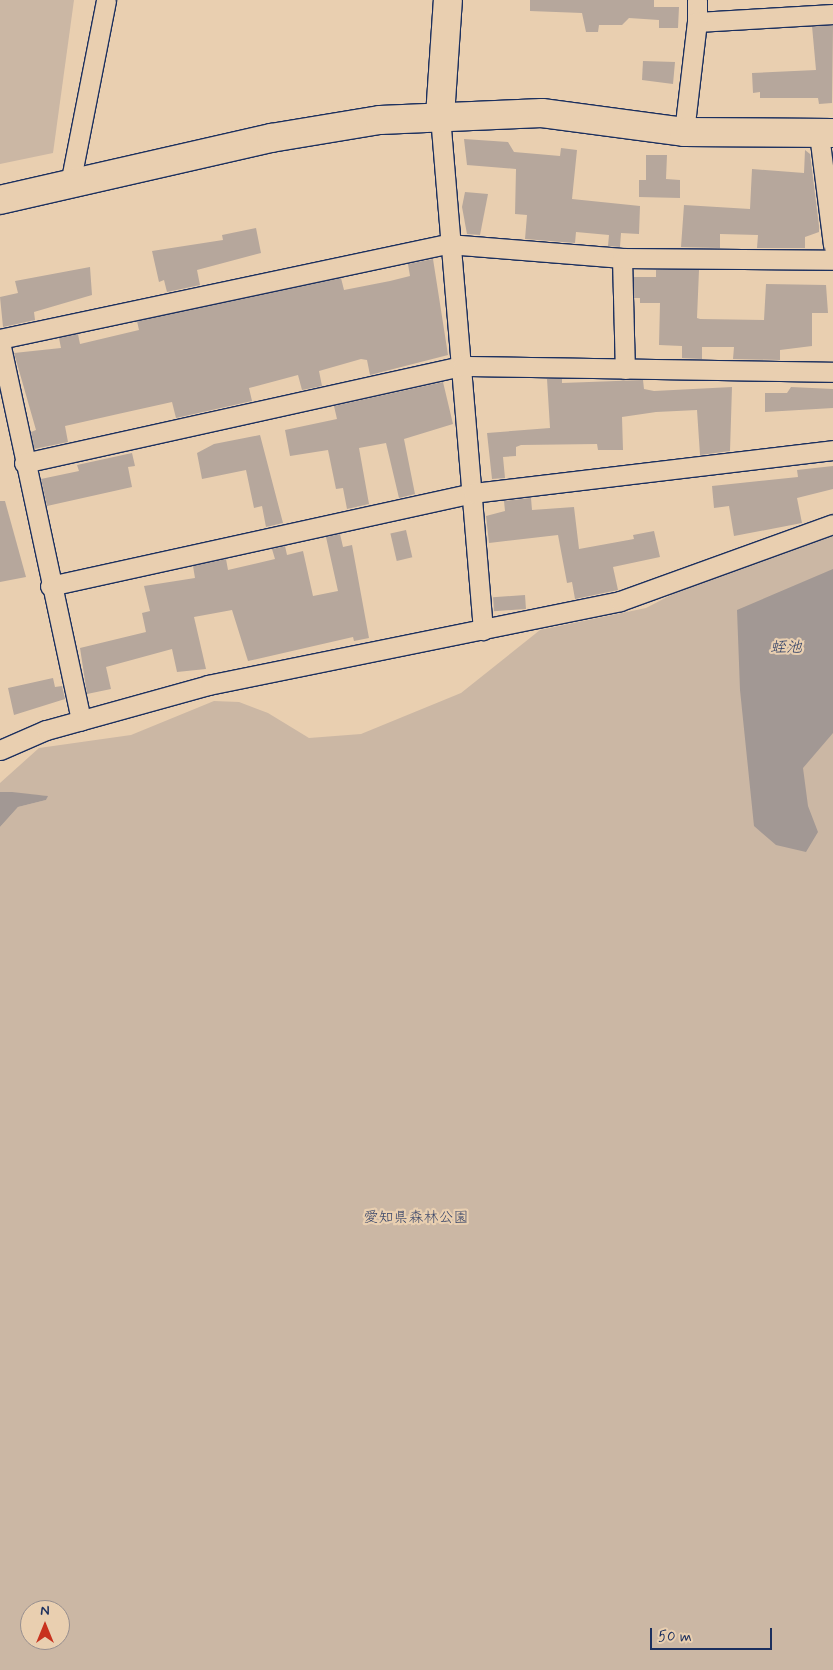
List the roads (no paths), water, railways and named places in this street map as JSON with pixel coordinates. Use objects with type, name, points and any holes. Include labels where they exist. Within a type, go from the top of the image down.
[{"type":"street","points":[[70,184],[106,0]]},
{"type":"street","points":[[448,0],[440,116],[448,244],[462,366],[483,630]]},
{"type":"street","points":[[684,132],[697,22],[697,0]]},
{"type":"street","points":[[697,22],[833,14]]},
{"type":"street","points":[[0,200],[271,138],[440,116],[542,113],[684,132],[826,134],[833,245]]},
{"type":"street","points":[[81,720],[50,586],[0,340],[448,244],[622,258],[833,260]]},
{"type":"street","points":[[622,258],[625,369]]},
{"type":"street","points":[[24,463],[462,366],[833,372]]},
{"type":"street","points":[[50,586],[473,493],[833,450]]},
{"type":"street","points":[[0,750],[81,720],[208,685],[620,601],[833,524]]},
{"type":"water","name":"蛭池","points":[[833,569],[833,733],[803,768],[808,806],[818,832],[806,852],[776,845],[754,826],[740,690],[737,610]]},
{"type":"water","points":[[0,792],[48,796],[46,800],[18,807],[0,827]]},
{"type":"park label","name":"愛知県森林公園","points":[[416,1219]]}]
